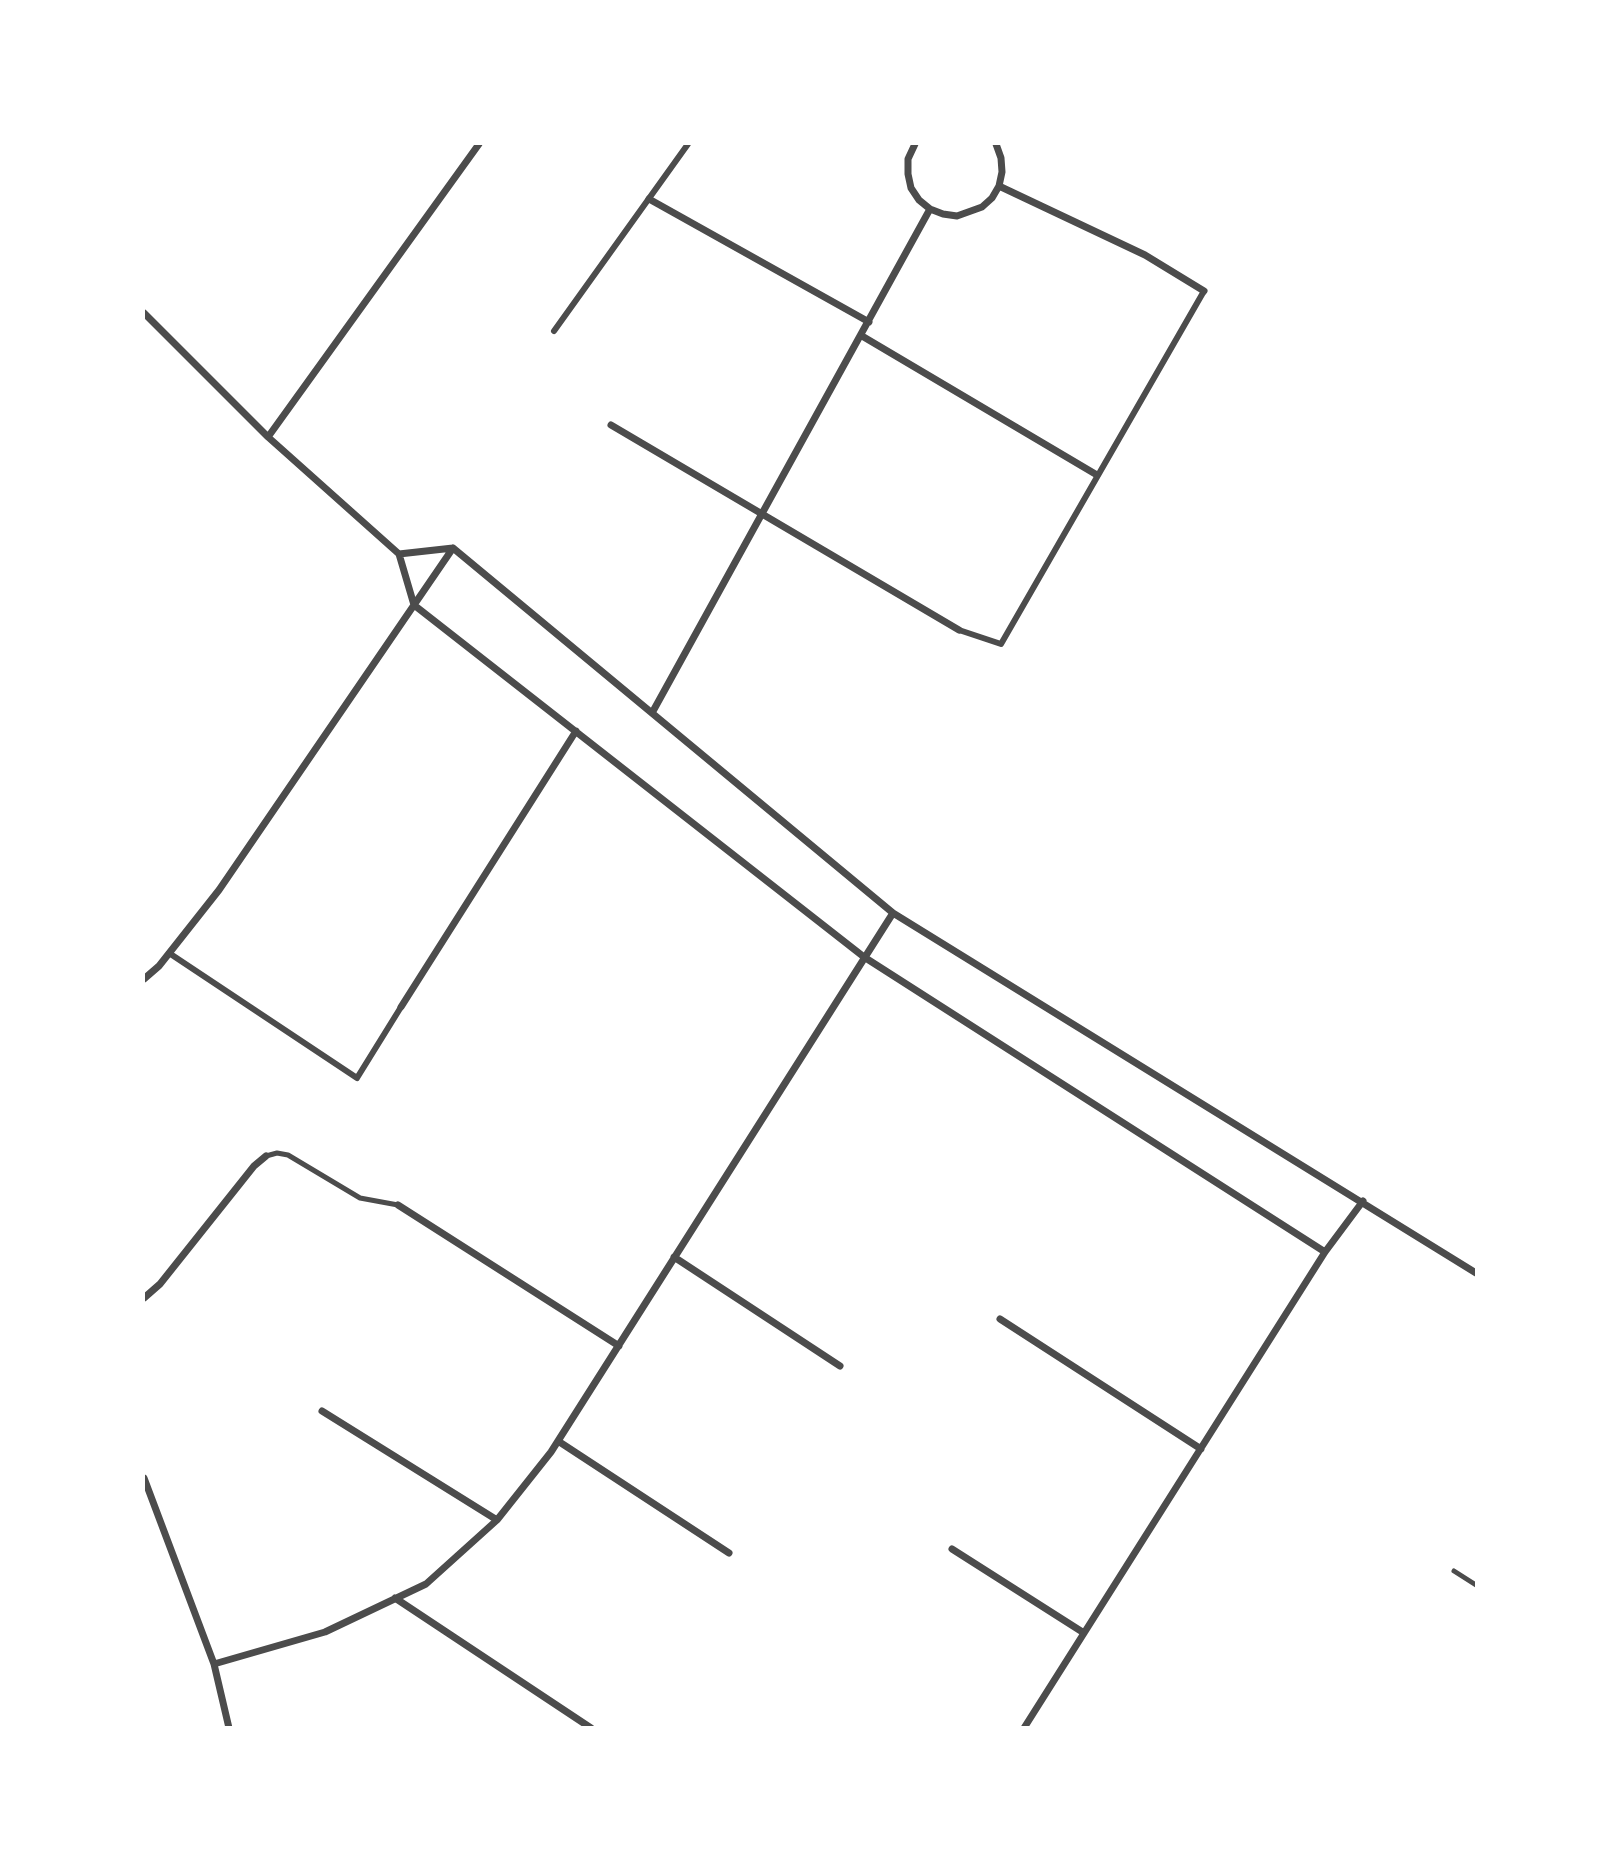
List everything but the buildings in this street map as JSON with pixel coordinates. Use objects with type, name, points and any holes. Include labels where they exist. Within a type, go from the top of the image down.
[{"type":"street","points":[[268,437],[480,144]]},
{"type":"street","points":[[554,331],[688,144]]},
{"type":"street","points":[[915,144],[908,159],[908,174],[915,194],[930,209],[957,216],[982,207],[992,198],[999,186],[1002,172],[996,144]]},
{"type":"street","points":[[611,425],[959,630],[1001,644],[1204,291],[1145,255],[999,186]]},
{"type":"street","points":[[649,198],[869,322]]},
{"type":"street","points":[[652,713],[930,209]]},
{"type":"street","points":[[144,313],[268,437],[399,554],[415,605],[864,957],[1325,1252]]},
{"type":"street","points":[[862,336],[1097,475]]},
{"type":"street","points":[[399,554],[453,548],[892,913],[1476,1273]]},
{"type":"street","points":[[144,979],[159,966],[219,890],[453,548]]},
{"type":"street","points":[[169,953],[358,1079],[576,731]]},
{"type":"street","points":[[214,1664],[325,1632],[426,1584],[497,1520],[558,1441],[892,913]]},
{"type":"street","points":[[144,1298],[160,1284],[254,1166],[266,1156]]},
{"type":"street","points":[[1024,1727],[1325,1252],[1363,1201]]},
{"type":"street","points":[[398,1205],[619,1346]]},
{"type":"street","points":[[674,1257],[840,1366]]},
{"type":"street","points":[[1000,1319],[1201,1449]]},
{"type":"street","points":[[322,1410],[497,1520]]},
{"type":"street","points":[[558,1441],[729,1553]]},
{"type":"street","points":[[144,1478],[214,1664],[229,1727]]},
{"type":"street","points":[[953,1549],[1084,1633]]},
{"type":"street","points":[[395,1598],[591,1727]]},
{"type":"lane","points":[[266,1156],[277,1153],[288,1155],[360,1198],[398,1205]]},
{"type":"lane","points":[[1454,1571],[1476,1586]]}]
